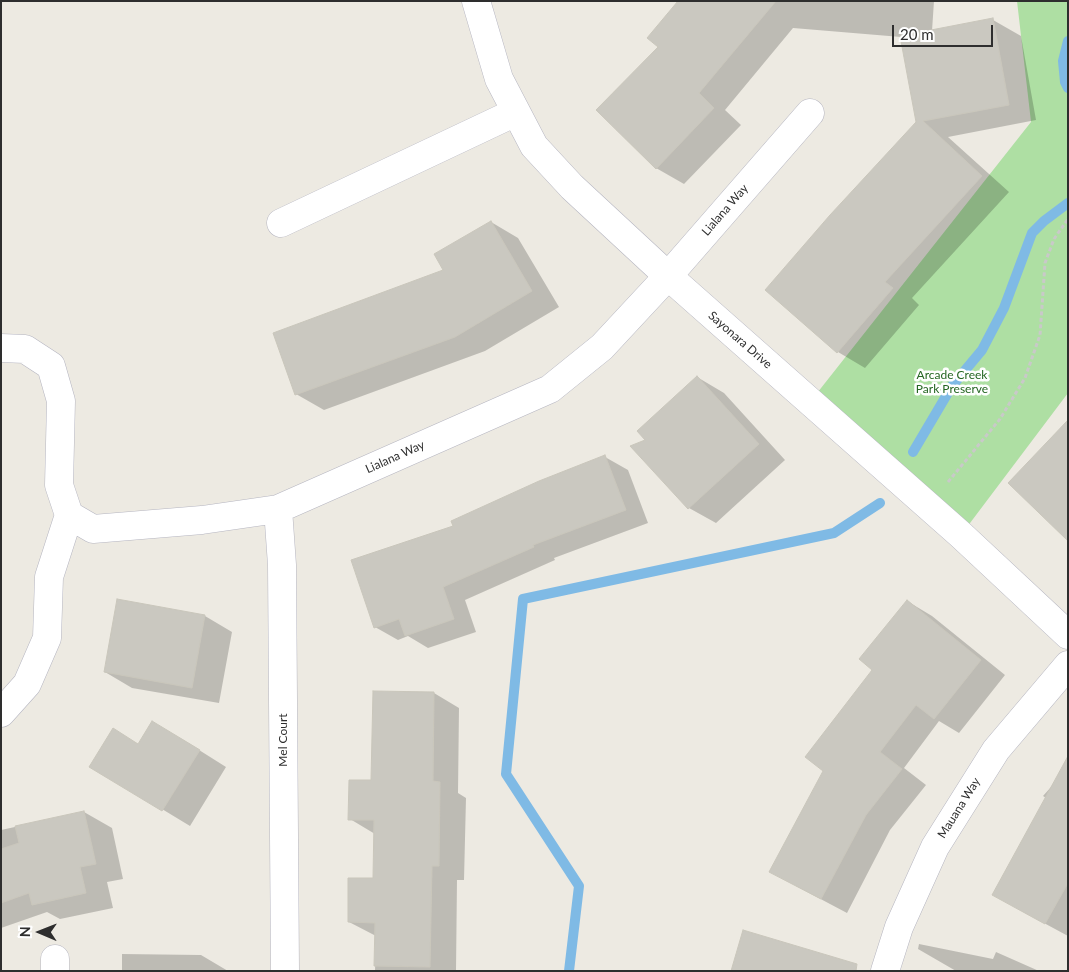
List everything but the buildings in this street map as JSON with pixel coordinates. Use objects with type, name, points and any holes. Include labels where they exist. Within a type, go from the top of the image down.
[{"type":"street","name":"Sayonara Drive","points":[[476,1],[499,79],[516,112],[534,146],[572,187],[668,276],[928,505],[1068,635]]},
{"type":"street","points":[[281,224],[516,112]]},
{"type":"street","name":"Lialana Way","points":[[70,515],[93,529],[202,520],[278,510],[550,389],[602,347],[668,276],[810,113]]},
{"type":"street","points":[[1,348],[25,349],[51,366],[61,401],[59,485],[70,515],[49,577],[47,638],[27,684],[1,713]]},
{"type":"street","name":"Mel Court","points":[[278,510],[282,565],[285,971]]},
{"type":"street","name":"Mauana Way","points":[[885,971],[899,927],[935,847],[996,750],[1068,665]]},
{"type":"path","points":[[928,505],[1000,419],[1025,378],[1040,335],[1045,263],[1054,239],[1068,220]]},
{"type":"green space","name":"Arcade Creek Park Preserve","points":[[1017,1],[1068,1],[1068,393],[961,535],[810,402],[1031,122]]},
{"type":"waterway","points":[[1068,41],[1063,61],[1065,82],[1068,88]]},
{"type":"waterway","points":[[913,452],[952,386],[982,350],[1004,308],[1032,233],[1044,221],[1068,203]]},
{"type":"waterway","points":[[569,971],[579,886],[506,774],[523,599],[834,533],[880,503]]}]
